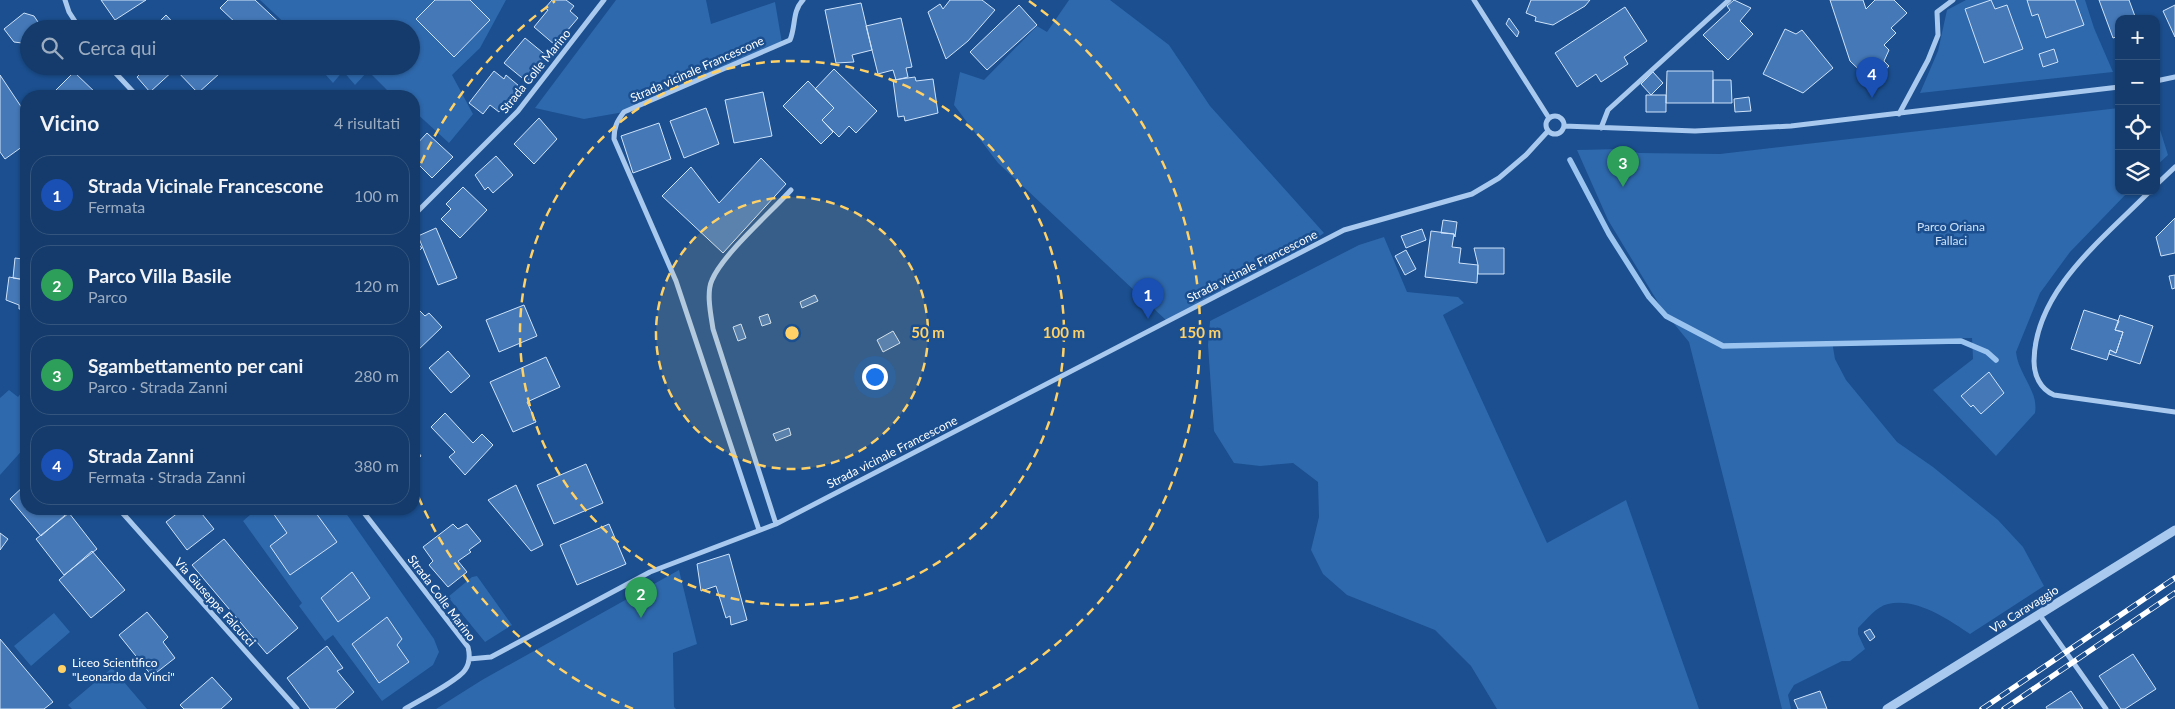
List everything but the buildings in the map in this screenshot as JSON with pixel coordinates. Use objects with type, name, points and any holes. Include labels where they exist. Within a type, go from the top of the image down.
[{"type":"street","points":[[65,0],[74,20]]},
{"type":"street","name":"Strada Colle Marino","points":[[420,208],[518,112],[604,0]]},
{"type":"street","name":"Strada vicinale Francescone","points":[[760,530],[676,281],[614,139],[614,130],[624,112],[790,40],[795,29],[795,9],[803,0]]},
{"type":"street","points":[[1474,0],[1549,118]]},
{"type":"street","points":[[1601,128],[1608,110],[1729,0]]},
{"type":"street","points":[[1899,114],[1928,60],[1938,35],[1937,12],[1953,0]]},
{"type":"street","points":[[117,75],[131,90]]},
{"type":"street","points":[[2160,81],[2175,78]]},
{"type":"street","points":[[1564,126],[1695,131],[1791,126],[2115,87]]},
{"type":"street","points":[[1549,118],[1560,117],[1564,126]]},
{"type":"street","points":[[1549,118],[1546,123],[1548,131],[1553,134],[1560,134],[1564,126]]},
{"type":"street","name":"Strada vicinale Francescone","points":[[469,659],[490,657],[650,572],[776,524],[1344,230],[1470,194],[1486,186],[1526,155],[1548,131]]},
{"type":"street","points":[[2160,181],[2175,167]]},
{"type":"street","points":[[776,524],[713,329],[710,304],[711,281],[726,259],[790,190]]},
{"type":"street","points":[[2146,195],[2083,260],[2052,300],[2037,339],[2034,369],[2043,387],[2054,395],[2175,412]]},
{"type":"street","name":"Via Giuseppe Falcucci","points":[[123,515],[297,709]]},
{"type":"street","name":"Strada Colle Marino","points":[[366,515],[468,647],[469,659],[463,673],[405,709]]},
{"type":"street","name":"Via Caravaggio","points":[[1887,709],[2175,530]]},
{"type":"street","points":[[2039,614],[2106,709]]},
{"type":"green space","points":[[260,0],[506,0],[480,48],[452,75],[473,114],[449,143],[420,116],[420,90],[387,90],[372,75],[420,75],[420,20],[281,20]]},
{"type":"green space","points":[[616,0],[706,0],[711,24],[775,2],[782,43],[624,112],[584,119],[535,108]]},
{"type":"green space","points":[[1069,0],[1110,0],[1169,45],[1210,106],[1324,233],[1284,261],[1167,321],[998,163],[954,105],[960,72],[984,80],[1037,26],[1047,32]]},
{"type":"green space","points":[[1966,0],[2085,0],[2094,28],[2113,72],[1920,93],[1938,51],[1947,10]]},
{"type":"green space","points":[[326,75],[340,75],[333,83]]},
{"type":"green space","points":[[346,75],[364,75],[355,85]]},
{"type":"green space","name":"Parco Oriana Fallaci","points":[[2115,108],[2115,195],[2125,195],[2070,252],[2040,293],[2016,352],[2020,368],[2034,397],[2035,413],[1996,456],[1933,390],[1973,359],[1972,338],[1832,341],[1835,359],[1846,380],[1897,442],[1933,467],[1998,520],[2023,547],[2044,586],[1970,634],[1942,616],[1920,606],[1899,603],[1884,605],[1858,628],[1858,634],[1865,649],[1850,661],[1842,661],[1794,685],[1788,695],[1791,709],[1782,709],[1689,342],[1662,309],[1608,220],[1577,150],[1622,149],[1639,153],[1720,154]]},
{"type":"green space","points":[[2160,130],[2168,155],[2160,162]]},
{"type":"green space","points":[[1384,237],[1407,292],[1458,297],[1464,303],[1443,315],[1547,543],[1626,500],[1699,709],[1497,709],[1471,666],[1435,630],[1347,595],[1323,574],[1311,550],[1319,517],[1318,482],[1293,463],[1260,466],[1234,463],[1214,431],[1208,345],[1210,321],[1359,245]]},
{"type":"green space","points":[[9,390],[18,397],[20,394],[20,453],[0,475],[0,398]]},
{"type":"green space","points":[[250,515],[347,515],[434,639],[439,652],[433,665],[382,701],[333,635],[325,641],[299,606],[302,603],[243,521]]},
{"type":"green space","points":[[679,570],[697,644],[673,653],[674,707],[676,709],[436,709],[482,680]]},
{"type":"green space","points":[[477,576],[512,625],[485,642],[448,597],[472,577]]},
{"type":"green space","points":[[54,613],[70,632],[31,666],[14,646]]},
{"type":"green space","points":[[112,668],[147,709],[72,709],[68,705]]},
{"type":"waterway","points":[[1570,160],[1609,234],[1649,297],[1666,316],[1723,346],[1961,341],[1987,352],[1996,360]]},
{"type":"railway","points":[[1982,709],[2175,578]]},
{"type":"railway","points":[[2004,709],[2175,593]]},
{"type":"place","name":"Strada Zanni","points":[[1872,98]]},
{"type":"place","name":"Sgambettamento per cani","points":[[1623,187]]},
{"type":"place","name":"Strada Vicinale Francescone","points":[[1148,319]]},
{"type":"place","name":"Parco Villa Basile","points":[[641,618]]},
{"type":"place","name":"Liceo Scientifico \"Leonardo da Vinci\"","points":[[62,669]]}]
